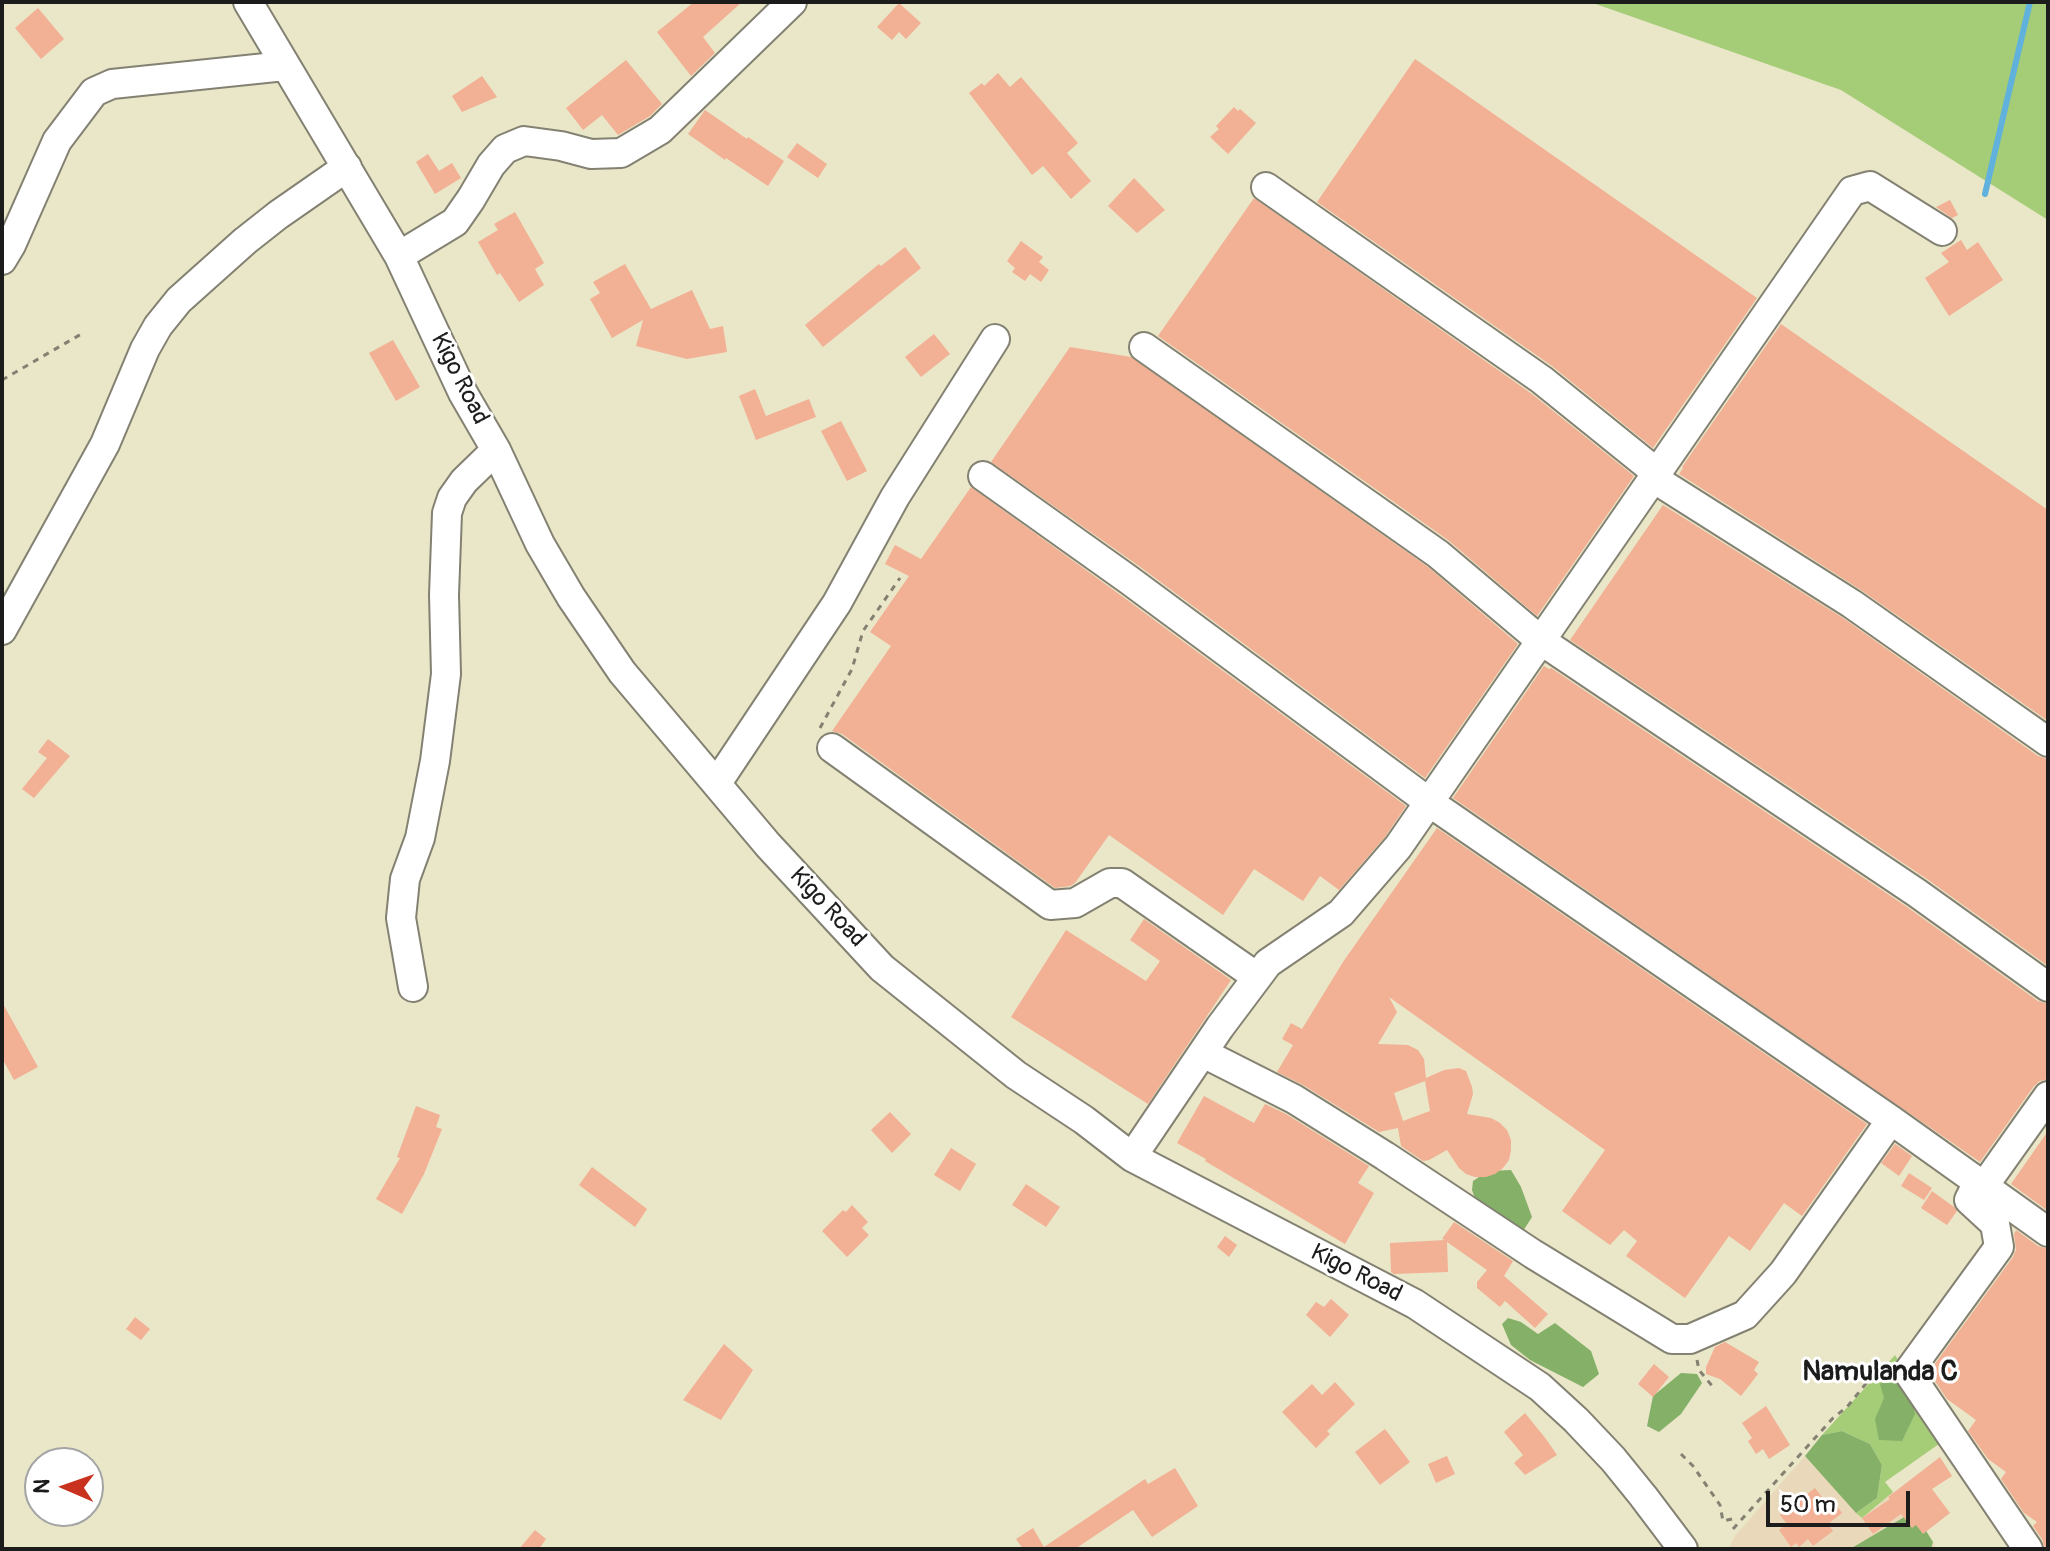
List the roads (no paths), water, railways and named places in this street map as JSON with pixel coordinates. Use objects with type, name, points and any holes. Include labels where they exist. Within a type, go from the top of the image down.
[{"type":"street","name":"Kigo Road","points":[[248,2],[399,256],[463,393],[496,450],[540,544],[571,597],[622,672],[768,845],[882,968],[1016,1075],[1084,1120],[1132,1157],[1415,1304],[1540,1387],[1613,1459],[1683,1549]]},
{"type":"street","points":[[399,256],[455,222],[491,165],[505,149],[524,141],[591,154],[621,153],[660,130],[792,2]]},
{"type":"street","points":[[2,260],[57,141],[94,92],[112,84],[285,66]]},
{"type":"street","points":[[2,630],[105,444],[145,349],[158,326],[179,300],[245,241],[347,167]]},
{"type":"street","points":[[1132,1157],[1220,1027],[1268,963],[1341,913],[1398,847],[1852,191],[1870,186],[1942,231]]},
{"type":"street","points":[[1266,187],[1542,380],[1654,475],[1852,604],[2048,742]]},
{"type":"street","points":[[717,783],[837,603],[895,497],[995,339]]},
{"type":"street","points":[[1144,347],[1438,554],[1540,640],[1917,893],[2048,987]]},
{"type":"street","points":[[413,987],[401,918],[405,879],[420,838],[435,761],[446,674],[444,595],[447,513],[452,498],[464,481],[496,450]]},
{"type":"street","points":[[983,476],[1142,589],[1429,802],[1891,1120],[2048,1232]]},
{"type":"street","points":[[832,748],[1050,905],[1075,903],[1110,883],[1122,883],[1257,977]]},
{"type":"street","points":[[1203,1053],[1294,1099],[1533,1254],[1672,1339],[1690,1339],[1745,1315],[1783,1273],[1891,1120]]},
{"type":"street","points":[[2028,1549],[1908,1372],[1999,1247],[1995,1224],[1969,1200],[2048,1096]]},
{"type":"waterway","points":[[1985,194],[2030,2]]},
{"type":"district","name":"Namulanda C","points":[[1880,1373]]}]
